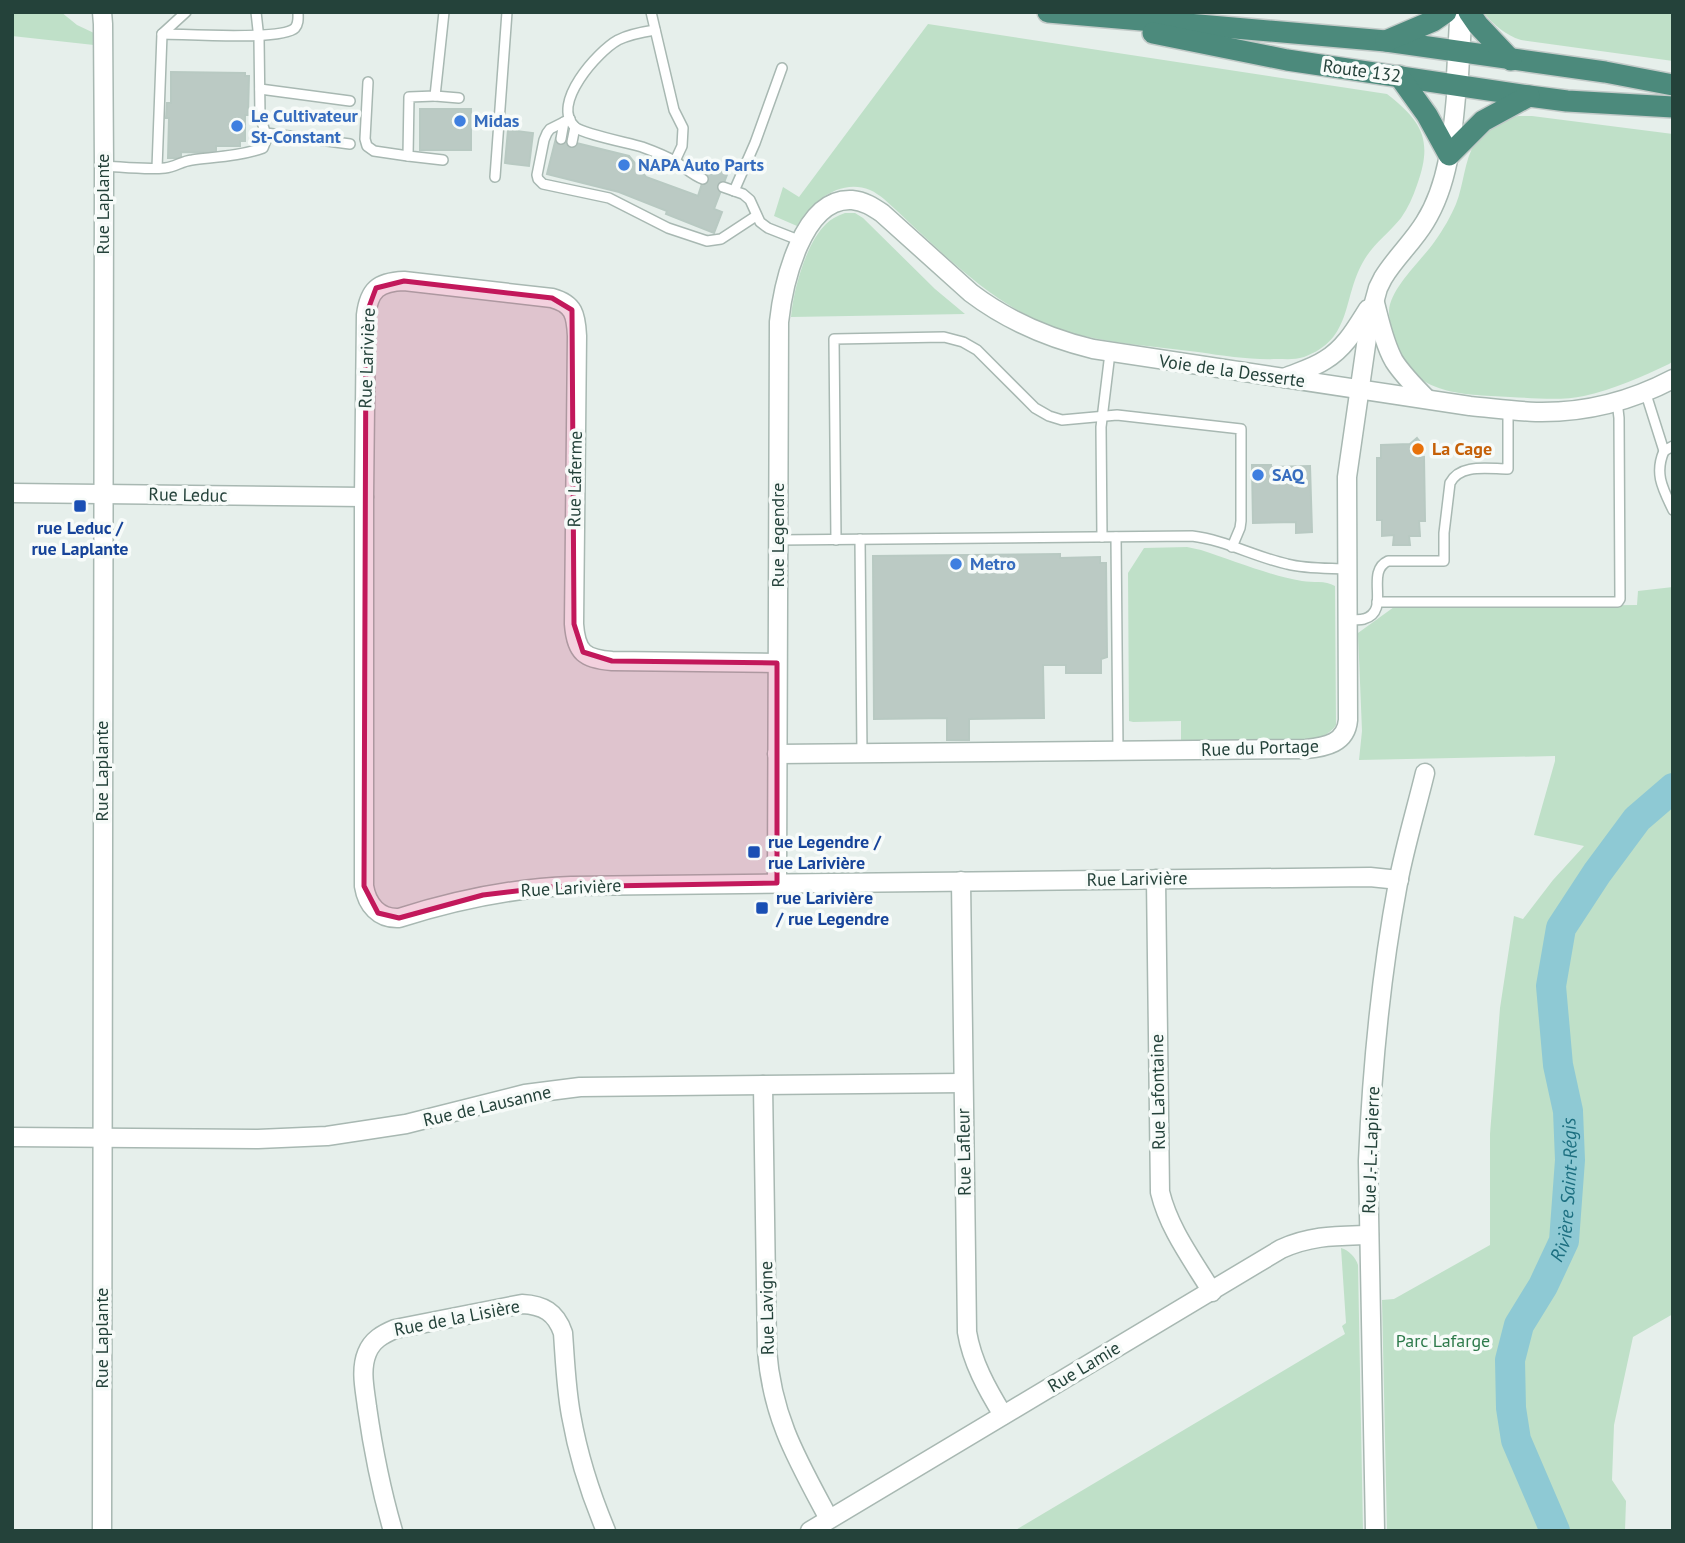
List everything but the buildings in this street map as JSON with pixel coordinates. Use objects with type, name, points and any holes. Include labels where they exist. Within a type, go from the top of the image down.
[{"type":"highway","points":[[1386,41],[1433,21],[1446,12]]},
{"type":"highway","points":[[1469,12],[1511,60]]},
{"type":"highway","name":"Route 132","points":[[1051,13],[1386,41],[1605,72],[1673,85]]},
{"type":"highway","name":"Route 132","points":[[1093,17],[1287,60],[1567,101],[1673,107]]},
{"type":"highway","points":[[1399,76],[1427,115],[1448,155],[1488,117],[1529,96]]},
{"type":"street","name":"Rue Laplante","points":[[102,12],[102,1531]]},
{"type":"street","points":[[1457,85],[1461,12]]},
{"type":"street","name":"Rue du Portage","points":[[777,754],[1306,749],[1334,743],[1343,736],[1347,729],[1347,477],[1370,317],[1378,288],[1388,270],[1430,214],[1440,189],[1448,155],[1457,85]]},
{"type":"street","name":"Voie de la Desserte","points":[[833,204],[857,200],[873,207],[971,293],[1033,331],[1110,353],[1427,400],[1533,412],[1582,409],[1617,401],[1673,379]]},
{"type":"street","name":"Rue Legendre","points":[[777,883],[779,322],[786,279],[802,241],[817,216],[833,204]]},
{"type":"street","name":"Rue Laferme","points":[[376,288],[383,284],[404,281],[552,298],[565,303],[572,310],[577,336],[574,635],[583,652],[589,657],[612,661],[777,663]]},
{"type":"street","name":"Rue Larivière","points":[[376,288],[366,315],[364,886],[369,902],[378,913],[399,918],[483,895],[538,888],[1370,877],[1399,880]]},
{"type":"street","points":[[1374,301],[1382,331],[1395,361],[1427,400]]},
{"type":"street","name":"Rue du Portage","points":[[1283,378],[1325,360],[1338,351],[1352,336],[1374,301]]},
{"type":"street","name":"Rue Leduc","points":[[12,493],[364,497]]},
{"type":"street","name":"Rue J.-L.-Lapierre","points":[[1374,1531],[1368,1161],[1374,1059],[1399,880],[1425,773]]},
{"type":"street","name":"Rue Lafontaine","points":[[1156,879],[1160,1192],[1163,1206],[1178,1238],[1212,1292]]},
{"type":"street","name":"Rue Lafleur","points":[[961,881],[967,1332],[973,1358],[1003,1415]]},
{"type":"street","name":"Rue de Lausanne","points":[[12,1137],[258,1139],[327,1136],[405,1124],[499,1099],[550,1090],[600,1087],[963,1083]]},
{"type":"street","name":"Rue Lavigne","points":[[763,1085],[767,1350],[770,1380],[786,1436],[829,1519]]},
{"type":"street","name":"Rue Lamie","points":[[810,1531],[1281,1249],[1298,1242],[1330,1236],[1369,1235]]},
{"type":"street","name":"Rue de la Lisière","points":[[393,1531],[372,1442],[364,1374],[367,1352],[372,1343],[381,1335],[395,1329],[522,1304],[533,1304],[542,1308],[552,1313],[559,1322],[563,1333],[571,1412],[577,1442],[586,1478],[606,1531]]},
{"type":"lane","points":[[157,168],[162,34],[186,12]]},
{"type":"lane","points":[[104,166],[165,168],[191,160],[263,148],[266,144],[266,133],[260,116],[256,12]]},
{"type":"lane","points":[[162,34],[259,36],[286,33],[298,24],[298,12]]},
{"type":"lane","points":[[443,109],[437,97],[444,12]]},
{"type":"lane","points":[[495,177],[507,12]]},
{"type":"lane","points":[[651,12],[674,110],[683,128],[682,146],[675,161]]},
{"type":"lane","points":[[572,142],[568,106],[583,74],[619,40],[655,30]]},
{"type":"lane","points":[[734,191],[755,143],[782,68]]},
{"type":"lane","points":[[368,82],[365,139],[367,146],[374,151],[443,160]]},
{"type":"lane","points":[[260,89],[350,101]]},
{"type":"lane","points":[[408,156],[409,97],[459,98]]},
{"type":"lane","points":[[428,109],[437,97]]},
{"type":"lane","points":[[561,139],[570,123]]},
{"type":"lane","points":[[703,179],[694,176],[675,161],[643,148],[591,133],[570,123],[550,129],[544,140],[537,174],[543,184],[609,198],[668,228],[707,242],[721,239],[756,216]]},
{"type":"lane","points":[[266,133],[350,144]]},
{"type":"lane","points":[[588,146],[591,133]]},
{"type":"lane","points":[[723,187],[743,194],[750,200],[756,216],[768,228],[802,241]]},
{"type":"lane","points":[[836,540],[834,339],[951,338],[976,350],[1026,401],[1049,416],[1073,420],[1117,415],[1241,429],[1241,521],[1232,547]]},
{"type":"lane","points":[[1102,537],[1102,416],[1110,353]]},
{"type":"lane","points":[[1645,391],[1668,448],[1660,461],[1660,483],[1673,510]]},
{"type":"lane","points":[[1377,602],[1618,602],[1617,401]]},
{"type":"lane","points":[[1347,620],[1363,619],[1376,609],[1377,575],[1383,563],[1444,561],[1450,482],[1459,471],[1508,468],[1508,410]]},
{"type":"lane","points":[[778,540],[1192,536],[1286,564],[1347,569]]},
{"type":"lane","points":[[1116,537],[1118,751]]},
{"type":"lane","points":[[860,539],[862,754]]},
{"type":"highlighted area","points":[[404,281],[552,298],[572,310],[574,624],[583,652],[612,661],[777,663],[777,883],[550,887],[483,895],[399,918],[378,913],[364,886],[366,315],[376,288]]},
{"type":"green space","points":[[12,12],[61,12],[77,25],[94,33],[94,45],[12,36]]},
{"type":"green space","points":[[1483,12],[1673,12],[1673,61],[1521,40],[1500,29]]},
{"type":"green space","points":[[928,24],[1387,94],[1417,123],[1424,144],[1422,170],[1401,218],[1363,262],[1339,329],[1320,349],[1304,357],[1238,357],[1113,342],[1062,330],[1036,320],[989,292],[945,256],[884,199],[870,190],[848,187],[828,194],[810,209],[797,226],[774,216],[783,187],[799,197]]},
{"type":"green space","points":[[1519,116],[1673,134],[1673,361],[1669,364],[1595,393],[1575,398],[1547,399],[1473,395],[1439,388],[1411,371],[1401,356],[1389,314],[1395,293],[1449,218],[1459,196],[1475,143],[1494,125]]},
{"type":"green space","points":[[845,213],[855,213],[863,218],[935,289],[965,314],[791,317],[794,294],[812,243],[828,222]]},
{"type":"green space","points":[[1187,547],[1278,575],[1335,586],[1336,725],[1331,731],[1308,740],[1181,741],[1181,721],[1129,721],[1128,573],[1144,548]]},
{"type":"green space","name":"Parc Lafarge","points":[[1673,587],[1673,1314],[1633,1337],[1614,1425],[1612,1480],[1626,1501],[1625,1531],[1387,1531],[1382,1300],[1394,1299],[1490,1245],[1490,1134],[1500,1008],[1514,916],[1523,919],[1584,846],[1534,835],[1555,756],[1359,760],[1362,731],[1358,633],[1394,607],[1637,605],[1638,591]]},
{"type":"green space","points":[[1341,1248],[1352,1255],[1358,1265],[1363,1531],[1014,1531],[1345,1334],[1342,1326],[1346,1323]]},
{"type":"waterway","name":"Rivière Saint-Régis","points":[[1555,1531],[1516,1440],[1511,1408],[1510,1360],[1519,1325],[1543,1286],[1564,1241],[1570,1160],[1568,1111],[1558,1065],[1551,986],[1561,928],[1637,819],[1673,788]]},
{"type":"place","name":"Midas","points":[[460,121]]},
{"type":"place","name":"Le Cultivateur St-Constant","points":[[237,126]]},
{"type":"place","name":"NAPA Auto Parts","points":[[624,165]]},
{"type":"place","name":"La Cage","points":[[1418,449]]},
{"type":"place","name":"SAQ","points":[[1258,475]]},
{"type":"place","name":"rue Leduc / rue Laplante","points":[[80,506]]},
{"type":"place","name":"Metro","points":[[956,564]]},
{"type":"place","name":"rue Legendre / rue Larivière","points":[[754,852]]},
{"type":"place","name":"rue Larivière / rue Legendre","points":[[762,908]]}]
